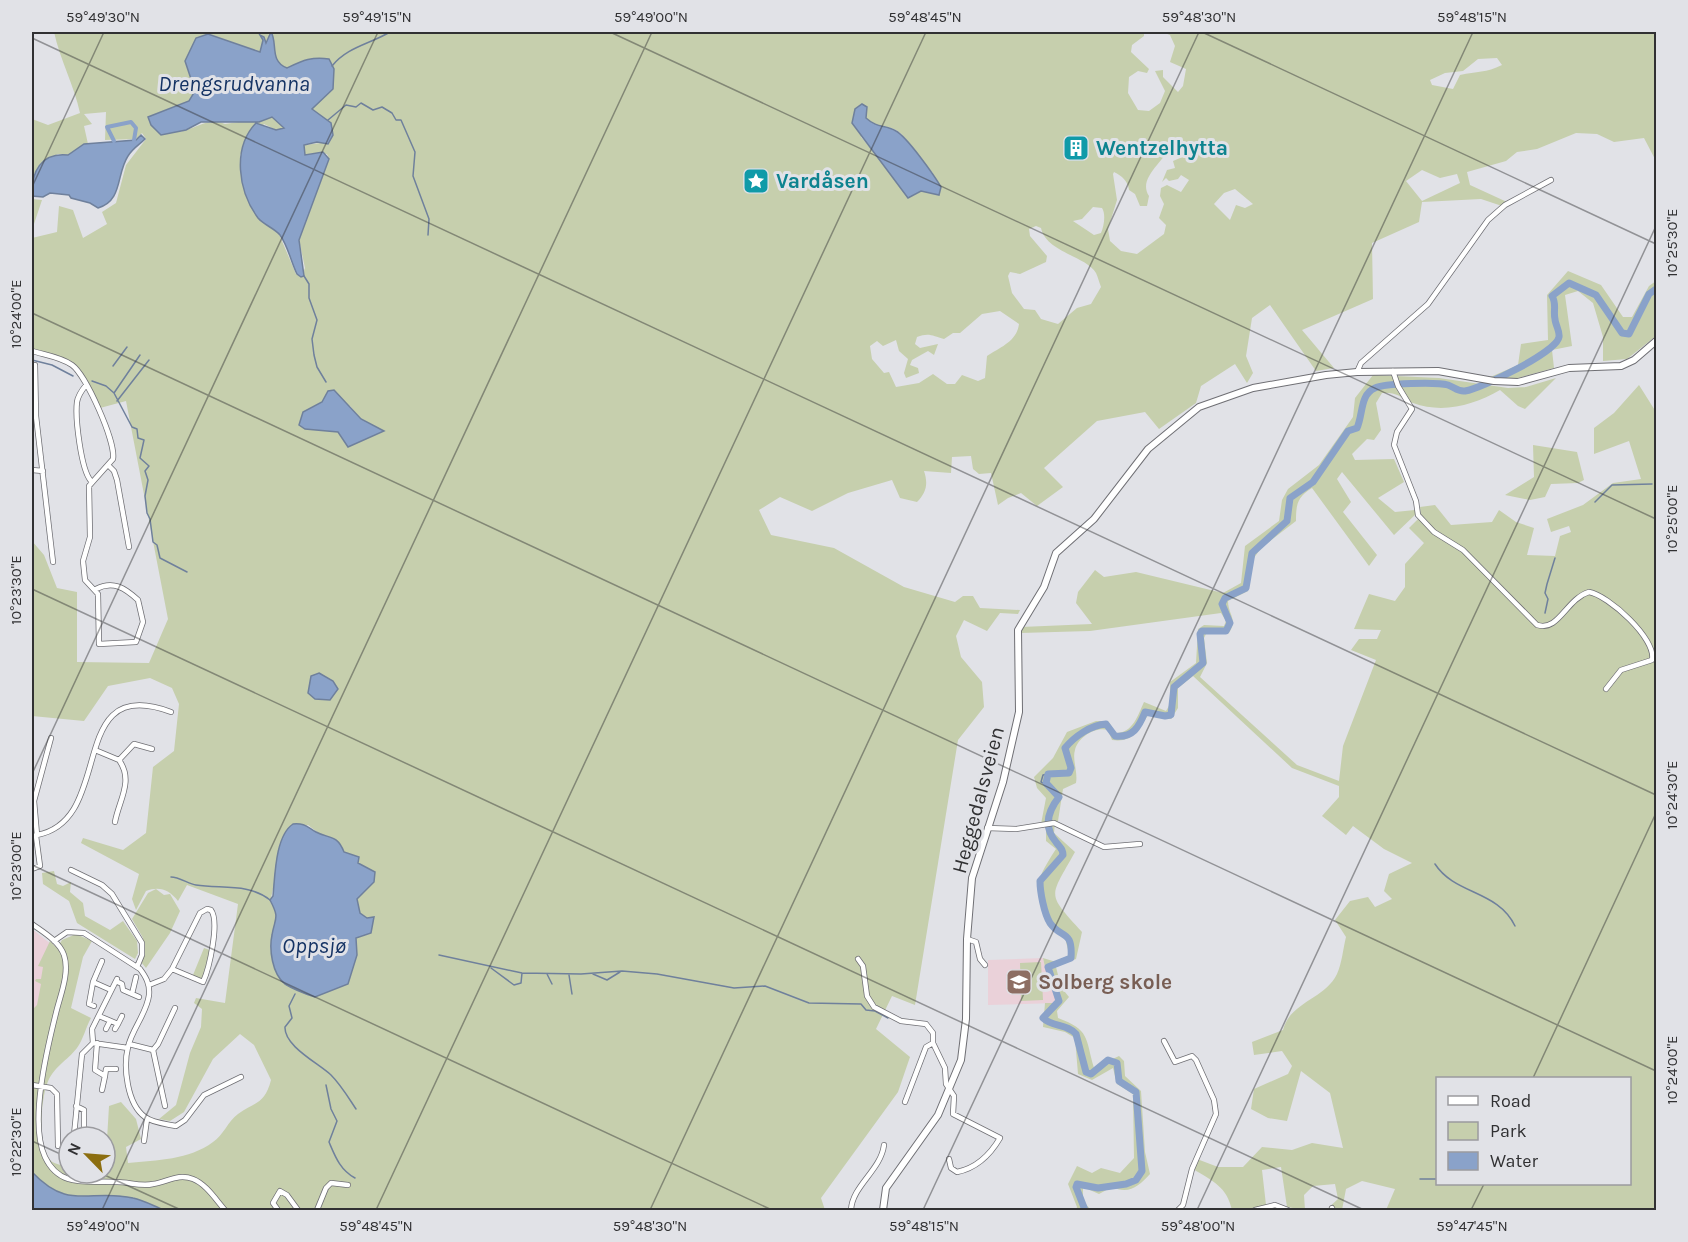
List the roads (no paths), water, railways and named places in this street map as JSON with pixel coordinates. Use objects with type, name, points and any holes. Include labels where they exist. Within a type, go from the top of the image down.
[{"type":"main road","name":"Heggedalsveien","points":[[883,1210],[884,1195],[890,1180],[934,1121],[950,1089],[962,1051],[966,1009],[967,939],[973,870],[1003,782],[1020,703],[1018,630],[1044,587],[1056,553],[1094,519],[1154,442],[1198,407],[1253,388],[1357,372],[1393,371],[1438,371],[1479,379],[1518,382],[1569,368],[1621,366],[1634,360],[1656,341]]},
{"type":"street","points":[[1357,372],[1361,363],[1428,304],[1488,220],[1505,205],[1551,180]]},
{"type":"street","points":[[32,351],[71,364],[78,369],[112,442],[114,452],[109,466],[91,481],[87,495],[90,537],[83,561],[85,580],[96,590],[99,644],[136,642],[143,622],[143,613],[138,600],[119,586],[111,584],[96,590]]},
{"type":"street","points":[[35,365],[36,416],[53,562]]},
{"type":"street","points":[[1393,371],[1412,409],[1397,432],[1396,452],[1416,501],[1418,515],[1426,524],[1463,550],[1537,625],[1546,627],[1552,624],[1576,597],[1589,592],[1607,600],[1643,634],[1653,652],[1652,660],[1622,670],[1606,689]]},
{"type":"street","points":[[86,385],[79,395],[77,410],[85,472],[91,481]]},
{"type":"street","points":[[109,466],[114,471],[117,480],[129,547]]},
{"type":"street","points":[[32,470],[43,471]]},
{"type":"street","points":[[35,836],[58,828],[76,808],[104,724],[119,709],[141,703],[171,712]]},
{"type":"street","points":[[32,869],[40,866],[35,836],[34,801],[51,738]]},
{"type":"street","points":[[119,760],[134,744],[152,749]]},
{"type":"street","points":[[95,750],[119,760],[127,780],[115,822]]},
{"type":"street","points":[[987,828],[1016,829],[1048,823],[1063,826],[1104,847],[1140,844]]},
{"type":"street","points":[[71,870],[102,885],[112,894],[142,943],[142,955],[137,967]]},
{"type":"street","points":[[149,985],[164,979],[172,969],[200,913],[207,909],[211,910],[214,917],[212,945],[208,970],[203,982],[172,969]]},
{"type":"street","points":[[32,924],[54,941],[64,956],[65,967],[50,1038],[39,1122],[41,1145],[49,1164],[61,1177],[76,1182],[118,1182],[145,1185],[184,1176],[200,1182],[225,1210]]},
{"type":"street","points":[[54,941],[67,932],[84,933],[137,967],[149,985],[148,999],[128,1046],[129,1088],[137,1109],[147,1119],[176,1126],[182,1123],[204,1095],[241,1077]]},
{"type":"street","points":[[967,939],[976,942],[980,959],[985,965]]},
{"type":"street","points":[[858,959],[863,966],[867,996],[874,1007],[901,1021],[926,1024],[933,1033],[933,1044],[945,1068],[946,1084],[954,1096],[953,1114],[1000,1138],[984,1158],[971,1168],[957,1172],[951,1168],[949,1159]]},
{"type":"street","points":[[98,1008],[89,1004],[93,982],[102,961]]},
{"type":"street","points":[[132,994],[136,978]]},
{"type":"street","points":[[105,1076],[95,1070],[95,1043],[91,1034],[99,1016],[98,1008],[116,980],[122,984],[123,990],[139,997]]},
{"type":"street","points":[[93,982],[111,990]]},
{"type":"street","points":[[153,1050],[175,1008]]},
{"type":"street","points":[[99,1016],[108,1025],[118,1024],[122,1016]]},
{"type":"street","points":[[1164,1041],[1175,1062],[1191,1056],[1196,1060],[1217,1108],[1214,1121],[1192,1169],[1183,1205],[1178,1210]]},
{"type":"street","points":[[74,1125],[82,1054],[95,1043],[153,1050]]},
{"type":"street","points":[[905,1102],[927,1045],[933,1044]]},
{"type":"street","points":[[153,1050],[165,1106]]},
{"type":"street","points":[[102,1090],[105,1068],[116,1069]]},
{"type":"street","points":[[32,1084],[51,1088],[57,1094],[58,1125]]},
{"type":"street","points":[[75,1106],[84,1110],[85,1125]]},
{"type":"street","points":[[144,1141],[147,1119]]},
{"type":"street","points":[[850,1210],[856,1195],[880,1158],[884,1145]]},
{"type":"street","points":[[317,1210],[326,1188],[331,1183],[348,1185]]},
{"type":"street","points":[[278,1210],[273,1203],[280,1191],[298,1210]]},
{"type":"street","points":[[1255,1210],[1275,1204],[1288,1210]]},
{"type":"water","name":"Drengsrudvanna","points":[[271,32],[276,56],[281,65],[287,68],[307,60],[323,58],[329,59],[334,69],[333,89],[312,109],[331,123],[333,135],[328,144],[317,142],[304,145],[305,155],[323,152],[329,159],[299,240],[304,276],[301,277],[297,274],[280,235],[260,220],[251,207],[240,170],[243,145],[248,133],[256,123],[276,130],[284,128],[272,117],[259,122],[201,122],[186,130],[161,135],[151,125],[148,117],[189,101],[195,91],[185,61],[196,38],[208,34],[260,52],[263,40],[260,35],[264,37],[266,43]]},
{"type":"water","points":[[862,104],[867,107],[866,118],[874,124],[896,131],[913,148],[941,187],[939,195],[921,191],[908,198],[852,123],[855,109]]},
{"type":"water","name":"Drengsrudvanna","points":[[141,135],[145,139],[128,156],[115,193],[106,204],[98,208],[90,203],[71,198],[69,195],[50,193],[43,197],[32,196],[33,179],[44,160],[59,155],[68,155],[84,144],[136,140]]},
{"type":"water","points":[[334,390],[361,419],[384,431],[348,447],[338,432],[305,429],[299,425],[303,412],[322,402],[328,391]]},
{"type":"water","points":[[319,673],[333,681],[338,689],[330,700],[315,699],[308,693],[311,676]]},
{"type":"water","name":"Oppsjø","points":[[293,824],[303,825],[335,840],[344,852],[359,857],[358,863],[375,872],[374,882],[357,899],[360,913],[367,918],[374,917],[371,933],[356,938],[357,955],[348,984],[315,997],[285,984],[274,968],[271,954],[276,915],[270,900],[273,896],[277,857],[283,838]]},
{"type":"water","points":[[32,1172],[58,1192],[80,1196],[104,1195],[133,1198],[164,1210],[32,1210]]},
{"type":"waterway","points":[[332,66],[345,54],[390,32]]},
{"type":"waterway","points":[[328,120],[346,105],[356,107],[361,103],[373,110],[382,107],[392,113],[396,120],[401,120],[415,152],[413,176],[429,219],[428,235]]},
{"type":"waterway","points":[[114,141],[107,127],[131,122],[136,128],[134,140]]},
{"type":"waterway","points":[[304,276],[309,284],[309,298],[317,320],[312,339],[314,355],[317,367],[326,382]]},
{"type":"waterway","points":[[1085,1210],[1076,1187],[1077,1184],[1098,1188],[1126,1184],[1136,1180],[1142,1171],[1136,1092],[1119,1081],[1117,1063],[1108,1060],[1091,1074],[1086,1072],[1076,1034],[1043,1018],[1059,1001],[1048,967],[1071,958],[1068,938],[1050,923],[1041,891],[1040,881],[1063,855],[1062,849],[1049,831],[1048,819],[1059,797],[1046,783],[1048,774],[1069,773],[1071,768],[1065,748],[1078,735],[1089,729],[1106,724],[1115,736],[1121,736],[1131,733],[1145,712],[1171,715],[1174,687],[1203,663],[1200,634],[1202,631],[1226,631],[1230,623],[1222,604],[1225,598],[1246,588],[1252,553],[1287,521],[1290,498],[1313,482],[1348,431],[1357,428],[1364,400],[1370,391],[1380,386],[1423,383],[1448,385],[1465,391],[1487,383],[1533,360],[1555,344],[1559,337],[1552,296],[1569,283],[1596,295],[1622,333],[1629,334],[1649,294],[1656,289]]},
{"type":"waterway","points":[[113,366],[127,347]]},
{"type":"waterway","points":[[114,393],[140,355]]},
{"type":"waterway","points":[[32,360],[52,365],[73,376]]},
{"type":"waterway","points":[[117,401],[149,360]]},
{"type":"waterway","points":[[92,381],[106,386],[114,393],[132,427],[137,429],[138,438],[144,440],[140,458],[149,466],[145,471],[148,480],[145,496],[153,542],[157,545],[160,558],[187,572]]},
{"type":"waterway","points":[[1595,502],[1612,485],[1652,484]]},
{"type":"waterway","points":[[1545,613],[1548,599],[1545,593],[1555,558]]},
{"type":"waterway","points":[[1048,774],[1043,775],[1041,782],[1049,786]]},
{"type":"waterway","points":[[1435,864],[1454,882],[1498,905],[1508,914],[1515,926]]},
{"type":"waterway","points":[[171,877],[196,885],[253,891],[270,900]]},
{"type":"waterway","points":[[439,955],[522,973],[581,974],[622,971],[657,974],[734,988],[765,986],[809,1003],[861,1004],[866,1010],[875,1011],[888,1018]]},
{"type":"waterway","points":[[491,968],[514,985],[521,983],[522,973]]},
{"type":"waterway","points":[[593,974],[607,980],[620,972]]},
{"type":"waterway","points":[[547,974],[552,984]]},
{"type":"waterway","points":[[569,975],[572,994]]},
{"type":"waterway","points":[[295,994],[289,1006],[292,1018],[285,1027],[286,1034],[303,1054],[335,1079],[356,1109]]},
{"type":"waterway","points":[[326,1085],[331,1109],[337,1121],[329,1142],[342,1167],[355,1178]]},
{"type":"waterway","points":[[1420,1179],[1436,1179]]},
{"type":"place","name":"Wentzelhytta","points":[[1076,148]]},
{"type":"place","name":"Vardåsen","points":[[756,181]]},
{"type":"place","name":"Solberg skole","points":[[1019,982]]}]
